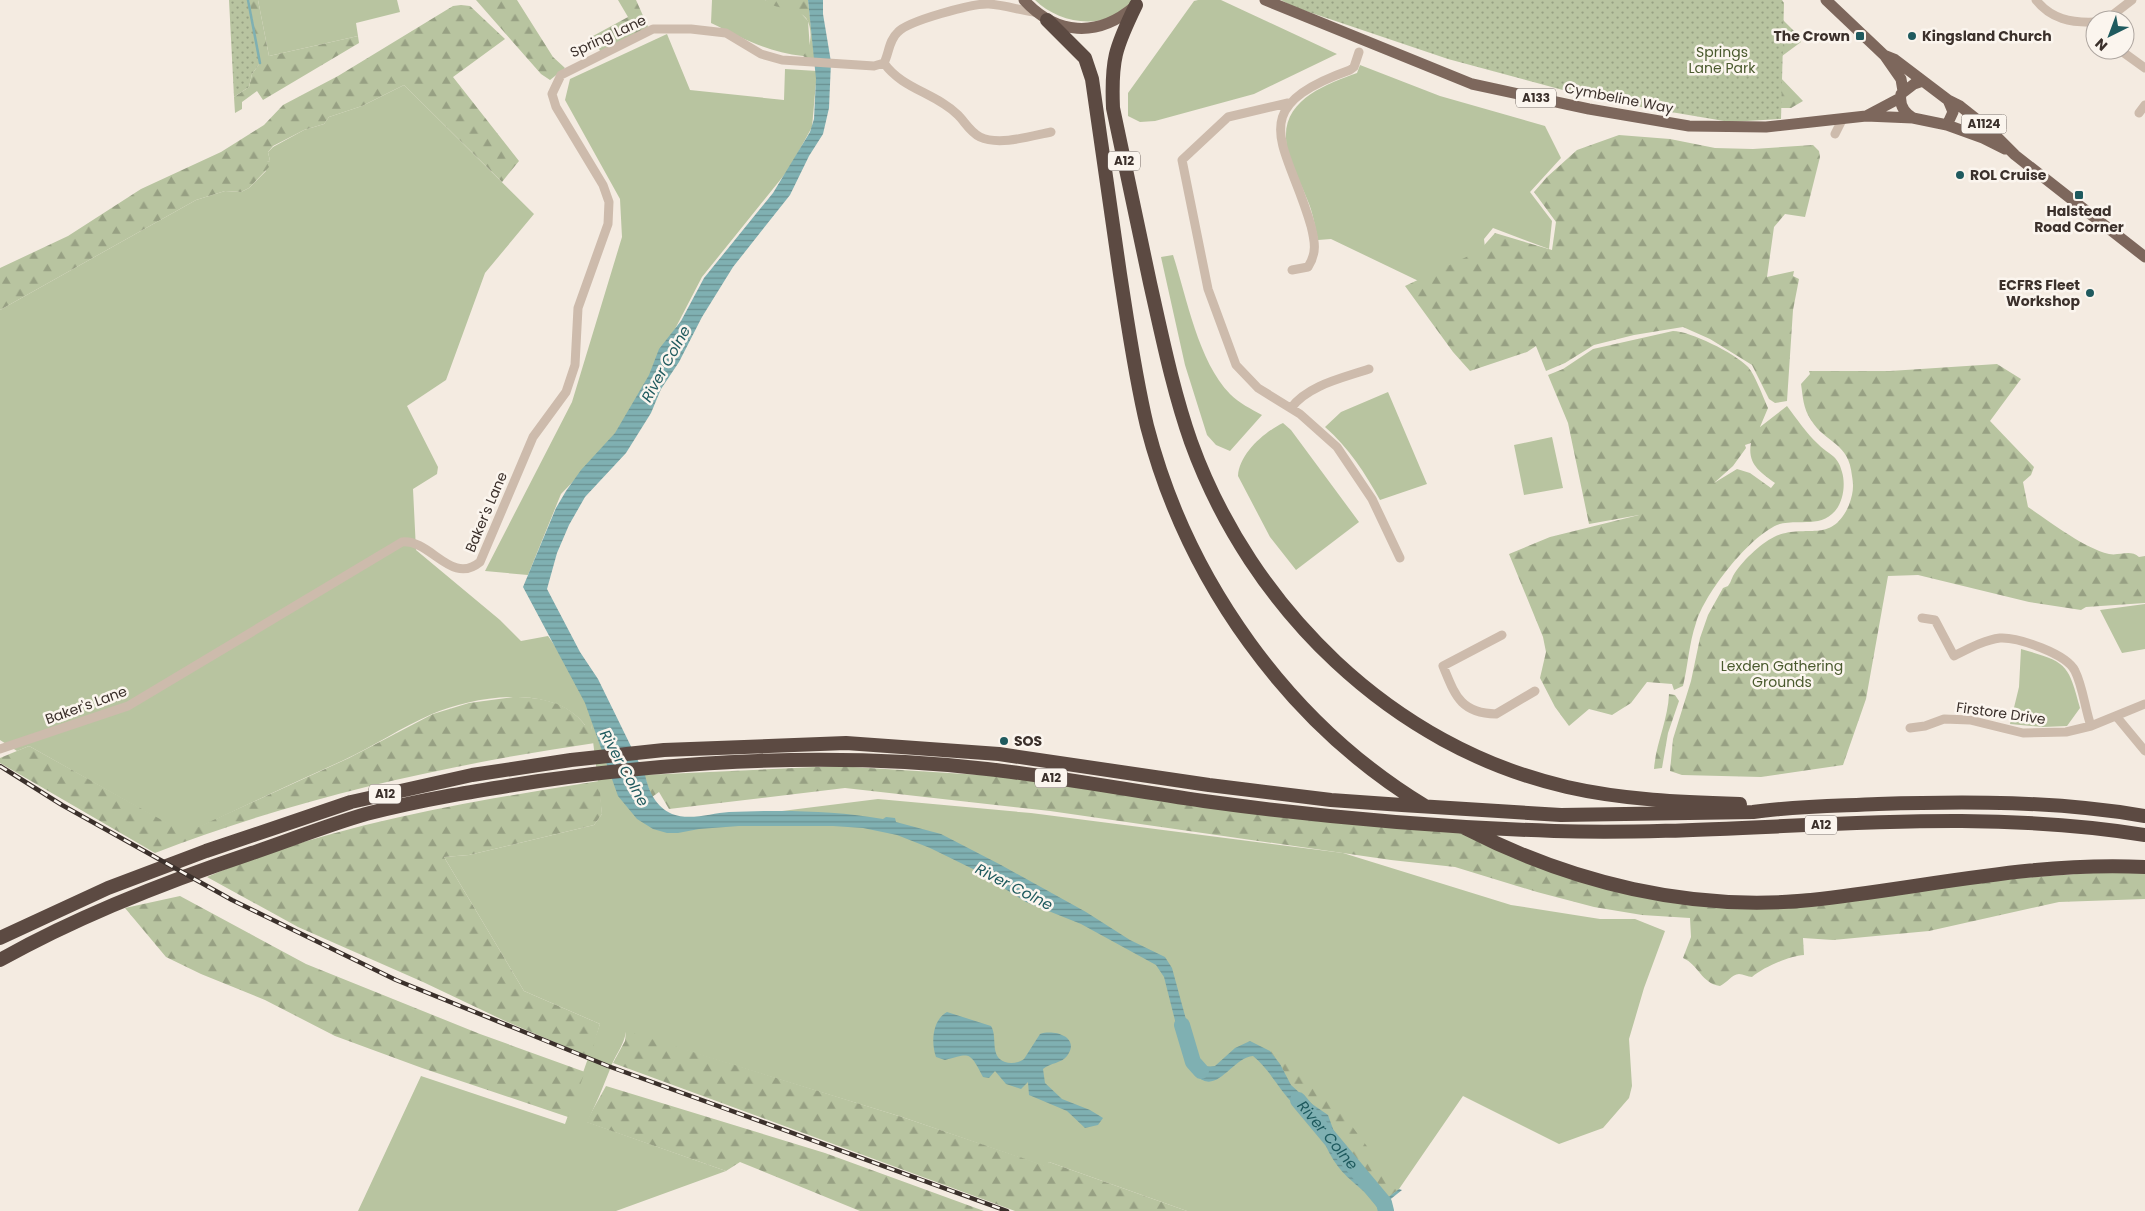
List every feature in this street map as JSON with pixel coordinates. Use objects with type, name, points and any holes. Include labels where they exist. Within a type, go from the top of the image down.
[{"type":"highway","name":"A12","points":[[1138,3],[1117,43],[1112,72],[1113,108],[1165,351],[1190,440],[1212,494],[1244,552],[1284,608],[1331,658],[1390,706],[1441,738],[1503,767],[1564,787],[1615,797],[1782,808]]},
{"type":"highway","name":"A12","points":[[1047,20],[1084,58],[1092,79],[1137,377],[1159,465],[1182,525],[1215,589],[1262,660],[1315,720],[1366,765],[1398,790],[1435,812],[1525,857],[1590,880],[1652,893],[1688,898],[1748,902],[1810,900],[2068,867],[2145,867]]},
{"type":"highway","name":"A12","points":[[0,938],[108,888],[352,802],[472,775],[571,760],[664,750],[846,743],[998,754],[1209,785],[1331,800],[1560,815],[1753,812],[1782,808],[1958,801],[2092,808],[2145,816]]},
{"type":"highway","name":"A12","points":[[0,960],[36,940],[122,900],[222,863],[365,815],[462,792],[571,776],[665,766],[768,760],[889,762],[985,769],[1364,820],[1553,831],[1680,831],[1866,823],[2016,821],[2085,826],[2145,835]]},
{"type":"main road","points":[[1024,0],[1034,12],[1047,20],[1069,28],[1098,27],[1123,16],[1138,3]]},
{"type":"main road","name":"Cymbeline Way","points":[[1264,0],[1472,84],[1589,109],[1689,126],[1766,127],[1866,116],[1913,118],[1947,125]]},
{"type":"main road","points":[[1826,0],[1884,55],[1901,79],[1904,111],[1913,118]]},
{"type":"main road","points":[[1884,55],[1894,58],[1948,100],[1953,112],[1947,125]]},
{"type":"main road","name":"Cymbeline Way","points":[[1866,116],[1902,95],[1914,84],[1923,81]]},
{"type":"main road","name":"A1124","points":[[1948,100],[1960,106],[1989,128],[2015,155],[2145,257]]},
{"type":"main road","name":"A1124","points":[[1947,125],[1983,138],[2015,155]]},
{"type":"street","points":[[2036,0],[2053,16],[2074,23],[2085,22]]},
{"type":"street","points":[[2119,10],[2132,0]]},
{"type":"street","points":[[1034,12],[978,2],[914,23],[898,32],[884,63],[900,81],[920,90],[957,114],[980,137],[1010,140],[1051,132]]},
{"type":"street","name":"Spring Lane","points":[[554,86],[561,75],[572,67],[653,29],[691,29],[726,33],[762,54],[782,60],[810,64],[874,66],[884,63]]},
{"type":"street","points":[[1358,52],[1354,67],[1350,70],[1309,87],[1288,103],[1228,117],[1182,160],[1208,289],[1228,348],[1236,365],[1246,378],[1258,388],[1291,408],[1329,438],[1349,462],[1381,515],[1400,558]]},
{"type":"street","points":[[2134,60],[2145,68]]},
{"type":"street","name":"Baker's Lane","points":[[0,749],[128,706],[402,542],[416,543],[455,569],[473,568],[480,562],[533,437],[566,392],[575,366],[578,308],[608,224],[609,202],[602,184],[556,107],[552,94],[554,86]]},
{"type":"street","points":[[1288,103],[1280,126],[1282,145],[1306,208],[1315,243],[1315,253],[1308,266],[1292,270]]},
{"type":"street","points":[[2139,113],[2145,105]]},
{"type":"street","points":[[1835,134],[1842,120]]},
{"type":"street","points":[[1291,408],[1300,397],[1315,388],[1369,369]]},
{"type":"street","points":[[1922,618],[1935,620],[1954,656],[1982,643],[2001,638],[2040,648],[2068,661],[2075,671],[2091,726]]},
{"type":"street","points":[[1502,635],[1442,666],[1457,699],[1465,706],[1496,714],[1535,691]]},
{"type":"street","name":"Firstore Drive","points":[[1910,728],[1925,726],[1944,719],[1970,720],[2004,730],[2044,734],[2091,726],[2145,704]]},
{"type":"street","points":[[2116,716],[2145,751]]},
{"type":"green space","points":[[229,0],[249,0],[260,63],[252,74],[249,87],[234,97]]},
{"type":"green space","points":[[249,0],[258,0],[269,56],[358,36],[359,43],[263,100],[257,91],[242,102],[242,109],[235,113],[234,97],[249,87],[252,74],[260,63]]},
{"type":"green space","points":[[258,0],[397,0],[400,12],[356,23],[358,36],[269,56]]},
{"type":"green space","points":[[476,0],[517,0],[553,57],[565,68],[550,80],[541,74]]},
{"type":"green space","points":[[618,0],[636,0],[649,29],[601,53],[593,36],[628,17]]},
{"type":"green space","points":[[712,0],[765,0],[779,7],[790,7],[799,11],[808,21],[810,50],[803,56],[778,51],[755,44],[711,23]]},
{"type":"green space","points":[[765,0],[808,0],[815,63],[803,56],[810,43],[810,27],[806,18],[796,11],[775,6]]},
{"type":"green space","points":[[1035,0],[1133,0],[1123,10],[1111,17],[1098,21],[1084,21],[1057,15]]},
{"type":"green space","points":[[1221,0],[1337,54],[1254,94],[1155,121],[1140,122],[1128,116],[1128,93],[1194,1]]},
{"type":"green space","name":"Springs Lane Park","points":[[1281,0],[1782,0],[1784,3],[1781,119],[1730,122],[1600,100],[1448,59],[1294,7]]},
{"type":"green space","points":[[453,6],[470,6],[505,39],[453,77],[519,161],[502,182],[404,85],[362,106],[329,117],[324,124],[304,130],[273,146],[268,152],[270,161],[267,162],[269,167],[249,188],[241,192],[225,191],[196,200],[0,310],[0,268],[68,236],[141,189],[221,152],[264,125],[283,105],[338,76]]},
{"type":"green space","points":[[1783,20],[1798,35],[1801,42],[1774,62],[1777,74],[1803,101],[1791,108],[1764,108]]},
{"type":"green space","points":[[667,34],[690,90],[784,100],[785,69],[817,71],[812,127],[789,169],[702,277],[622,431],[561,494],[528,575],[485,571],[572,402],[622,237],[620,199],[565,100],[570,79]]},
{"type":"green space","points":[[1360,65],[1440,96],[1545,126],[1561,158],[1530,192],[1552,221],[1549,249],[1493,228],[1484,239],[1488,274],[1429,286],[1331,239],[1318,240],[1309,204],[1288,154],[1287,124],[1292,113],[1300,103],[1321,88],[1357,73]]},
{"type":"green space","points":[[404,85],[534,214],[485,273],[446,380],[407,406],[438,467],[437,474],[413,489],[416,550],[500,620],[521,641],[548,636],[599,709],[653,827],[878,799],[1031,813],[1343,853],[1511,905],[1600,919],[1635,919],[1665,931],[1644,988],[1629,1039],[1632,1086],[1629,1098],[1603,1128],[1559,1144],[1463,1096],[1399,1189],[1386,1200],[1386,1211],[1187,1211],[1049,1162],[1047,1167],[902,1117],[626,1032],[587,1122],[726,1171],[616,1211],[358,1211],[421,1076],[565,1124],[600,1024],[524,991],[444,857],[469,855],[594,825],[602,814],[591,725],[585,725],[571,712],[554,703],[534,698],[491,698],[470,702],[421,719],[344,760],[185,834],[29,746],[17,751],[0,740],[0,310],[196,200],[225,191],[241,192],[249,188],[266,171],[266,162],[270,161],[268,152],[273,147],[304,130],[324,124],[329,117],[362,106]]},
{"type":"green space","points":[[1619,135],[1670,139],[1715,148],[1753,149],[1813,145],[1819,151],[1820,157],[1805,217],[1785,214],[1774,227],[1767,277],[1794,271],[1793,276],[1799,279],[1793,310],[1787,401],[1775,403],[1769,399],[1752,365],[1710,339],[1683,327],[1634,335],[1594,345],[1565,363],[1546,371],[1536,346],[1527,352],[1470,371],[1453,352],[1405,286],[1479,251],[1495,233],[1552,250],[1556,222],[1534,192],[1547,177],[1577,150]]},
{"type":"green space","points":[[1173,255],[1195,328],[1210,364],[1230,394],[1262,415],[1230,451],[1216,445],[1207,435],[1185,365],[1161,257]]},
{"type":"green space","points":[[1673,331],[1690,335],[1722,349],[1747,366],[1756,380],[1768,408],[1760,427],[1787,406],[1810,435],[1838,462],[1843,477],[1843,489],[1839,505],[1832,514],[1819,521],[1791,522],[1777,525],[1753,542],[1729,568],[1708,597],[1696,623],[1683,686],[1674,690],[1672,684],[1647,682],[1631,703],[1612,715],[1589,709],[1569,726],[1555,707],[1540,678],[1546,652],[1543,637],[1509,554],[1550,537],[1639,515],[1589,524],[1568,423],[1548,375],[1563,369],[1593,349]],"holes":[[[1751,443],[1750,450],[1756,467],[1775,483],[1771,488],[1750,473],[1737,469],[1714,483],[1733,466],[1746,448],[1745,445]]]},
{"type":"green space","name":"Lexden Gathering Grounds","points":[[1997,364],[2021,379],[1990,421],[2034,467],[2031,475],[2023,482],[2028,507],[2067,534],[2099,551],[2109,554],[2132,553],[2139,557],[2145,556],[2145,603],[2086,607],[2081,610],[2029,602],[1918,575],[1888,576],[1866,699],[1843,765],[1761,777],[1682,775],[1670,771],[1673,739],[1691,681],[1700,638],[1708,615],[1723,588],[1728,586],[1736,571],[1746,559],[1769,540],[1785,533],[1826,529],[1842,518],[1849,505],[1853,484],[1850,465],[1846,456],[1836,444],[1817,428],[1808,416],[1805,407],[1801,384],[1810,374],[1809,371],[1890,371]]},
{"type":"green space","points":[[1388,392],[1427,484],[1380,500],[1356,461],[1342,443],[1325,427],[1341,412]]},
{"type":"green space","points":[[1283,423],[1291,430],[1359,522],[1296,570],[1270,537],[1238,476],[1239,468],[1248,452],[1268,432]]},
{"type":"green space","points":[[1552,437],[1563,488],[1524,495],[1514,445]]},
{"type":"green space","points":[[2145,604],[2145,649],[2122,653],[2100,610]]},
{"type":"green space","points":[[2021,649],[2048,657],[2063,666],[2068,673],[2080,708],[2067,726],[2043,727],[2010,724],[2019,687]]},
{"type":"green space","points":[[1669,694],[1675,695],[1679,701],[1668,733],[1662,768],[1654,769],[1667,713]]},
{"type":"green space","points":[[513,697],[533,698],[562,706],[578,717],[585,725],[591,725],[595,743],[483,762],[372,786],[263,816],[155,853],[0,763],[0,758],[29,746],[185,833],[349,758],[433,714],[469,703]]},
{"type":"green space","points":[[837,766],[1013,777],[1496,834],[1499,836],[1466,834],[1501,848],[1694,902],[2145,869],[2145,899],[2059,902],[1929,931],[1833,940],[1803,938],[1804,955],[1791,957],[1763,969],[1752,977],[1736,974],[1720,986],[1704,978],[1693,965],[1683,958],[1691,937],[1690,918],[1642,915],[1594,907],[1455,867],[1391,860],[1050,811],[845,788],[669,809],[659,792],[652,797],[644,775]]},
{"type":"green space","points":[[599,781],[602,814],[594,825],[469,855],[444,857],[524,991],[600,1024],[590,1057],[505,1021],[423,982],[298,927],[207,877],[302,843],[400,817],[500,797]]},
{"type":"green space","points":[[180,896],[306,964],[480,1034],[585,1072],[568,1117],[422,1068],[335,1036],[265,1000],[201,974],[166,957],[125,908]]},
{"type":"green space","points":[[626,1031],[902,1117],[1046,1166],[1049,1162],[1187,1211],[1015,1211],[613,1063],[625,1041]]},
{"type":"green space","points":[[1270,1051],[1283,1055],[1303,1077],[1327,1093],[1399,1189],[1386,1199],[1349,1162],[1335,1135],[1330,1118],[1291,1085],[1280,1064]]},
{"type":"green space","points":[[606,1086],[825,1153],[984,1211],[860,1211],[740,1162],[726,1171],[586,1122]]},
{"type":"water","points":[[808,0],[823,0],[823,14],[831,62],[829,108],[823,134],[809,156],[790,195],[733,267],[702,317],[679,362],[661,389],[651,413],[626,453],[585,497],[569,525],[557,553],[547,589],[580,652],[598,679],[645,775],[651,793],[657,803],[666,811],[686,817],[729,812],[787,811],[826,812],[883,819],[886,817],[895,818],[896,822],[941,834],[1086,912],[1130,940],[1165,957],[1172,968],[1193,1045],[1182,1048],[1164,977],[1156,965],[1081,924],[1026,902],[975,870],[930,848],[897,835],[863,828],[833,826],[739,826],[667,833],[653,829],[637,819],[618,796],[585,703],[523,587],[556,508],[566,491],[581,470],[615,433],[649,375],[659,349],[681,321],[704,278],[773,193],[810,132],[814,119],[816,79]]},
{"type":"water","points":[[947,1012],[991,1026],[995,1051],[1000,1059],[1007,1063],[1024,1059],[1040,1034],[1052,1033],[1064,1036],[1071,1044],[1070,1049],[1065,1058],[1043,1069],[1045,1083],[1062,1099],[1090,1110],[1103,1118],[1098,1125],[1085,1128],[1067,1111],[1029,1095],[1028,1082],[1021,1089],[1006,1084],[995,1071],[989,1078],[983,1077],[975,1062],[968,1056],[945,1060],[936,1057],[933,1039],[934,1032],[938,1020]]},
{"type":"water","points":[[1250,1041],[1270,1051],[1280,1064],[1291,1085],[1312,1104],[1328,1115],[1337,1140],[1349,1162],[1386,1199],[1399,1189],[1402,1190],[1387,1202],[1393,1211],[1379,1211],[1371,1199],[1345,1174],[1327,1149],[1323,1129],[1318,1122],[1288,1098],[1266,1069],[1253,1056],[1244,1059],[1219,1078],[1211,1081],[1203,1080],[1194,1073],[1184,1054],[1194,1052],[1201,1064],[1215,1066],[1235,1048]]},
{"type":"waterway","points":[[248,0],[260,63]]},
{"type":"waterway","name":"River Colne","points":[[1182,1025],[1193,1062],[1201,1071]]},
{"type":"waterway","name":"River Colne","points":[[1298,1100],[1384,1203],[1386,1211]]},
{"type":"railway","points":[[0,766],[62,805],[232,900],[396,980],[608,1066],[1007,1211]]},
{"type":"place","name":"The Crown","points":[[1860,36]]},
{"type":"place","name":"Kingsland Church","points":[[1912,36]]},
{"type":"place","name":"ROL Cruise","points":[[1960,175]]},
{"type":"place","name":"Halstead Road Corner","points":[[2079,195]]},
{"type":"place","name":"ECFRS Fleet Workshop","points":[[2090,293]]},
{"type":"place","name":"SOS","points":[[1004,741]]}]
